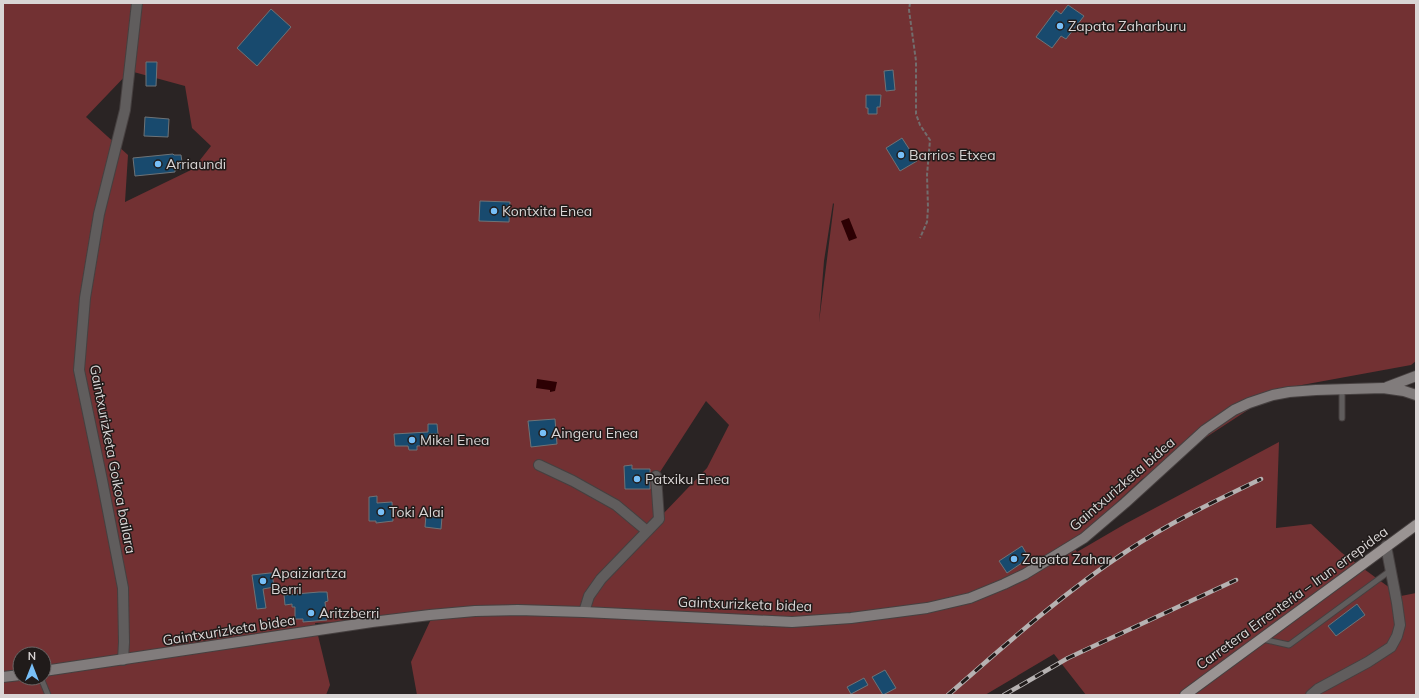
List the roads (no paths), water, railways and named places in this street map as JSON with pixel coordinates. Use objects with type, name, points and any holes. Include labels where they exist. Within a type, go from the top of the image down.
[{"type":"main road","points":[[1383,388],[1416,376]]},
{"type":"main road","name":"Gaintxurizketa bidea","points":[[52,670],[372,622],[474,611],[518,610],[584,612],[792,622],[850,618],[927,608],[970,598],[1025,574],[1084,538],[1205,430],[1234,410],[1249,403],[1284,393],[1316,390],[1383,388]]},
{"type":"main road","points":[[1383,388],[1404,391],[1416,395]]},
{"type":"main road","name":"Carretera Errenteria – Irun errepidea","points":[[1185,695],[1416,525]]},
{"type":"street","name":"Gaintxurizketa Goikoa bailara","points":[[123,660],[123,588],[79,370],[85,298],[100,214],[125,110],[137,3]]},
{"type":"street","points":[[539,464],[574,481],[616,505],[647,531]]},
{"type":"street","points":[[584,612],[589,596],[601,579],[659,518],[656,476]]},
{"type":"street","points":[[1311,695],[1318,689],[1368,662],[1391,647],[1397,636],[1400,625],[1386,546]]},
{"type":"lane","points":[[1342,389],[1342,418]]},
{"type":"lane","points":[[1261,639],[1289,645],[1391,570]]},
{"type":"railway","points":[[948,695],[1035,620],[1103,567],[1176,522],[1261,479]]},
{"type":"railway","points":[[1004,695],[1068,658],[1236,580]]},
{"type":"place","name":"Zapata Zaharburu","points":[[1060,26]]},
{"type":"place","name":"Barrios Etxea","points":[[901,155]]},
{"type":"place","name":"Arriaundi","points":[[158,164]]},
{"type":"place","name":"Kontxita Enea","points":[[494,211]]},
{"type":"place","name":"Aingeru Enea","points":[[543,433]]},
{"type":"place","name":"Mikel Enea","points":[[412,440]]},
{"type":"place","name":"Patxiku Enea","points":[[637,479]]},
{"type":"place","name":"Toki Alai","points":[[381,512]]},
{"type":"place","name":"Zapata Zahar","points":[[1014,559]]},
{"type":"place","name":"Apaiziartza Berri","points":[[263,581]]},
{"type":"place","name":"Aritzberri","points":[[311,613]]}]
